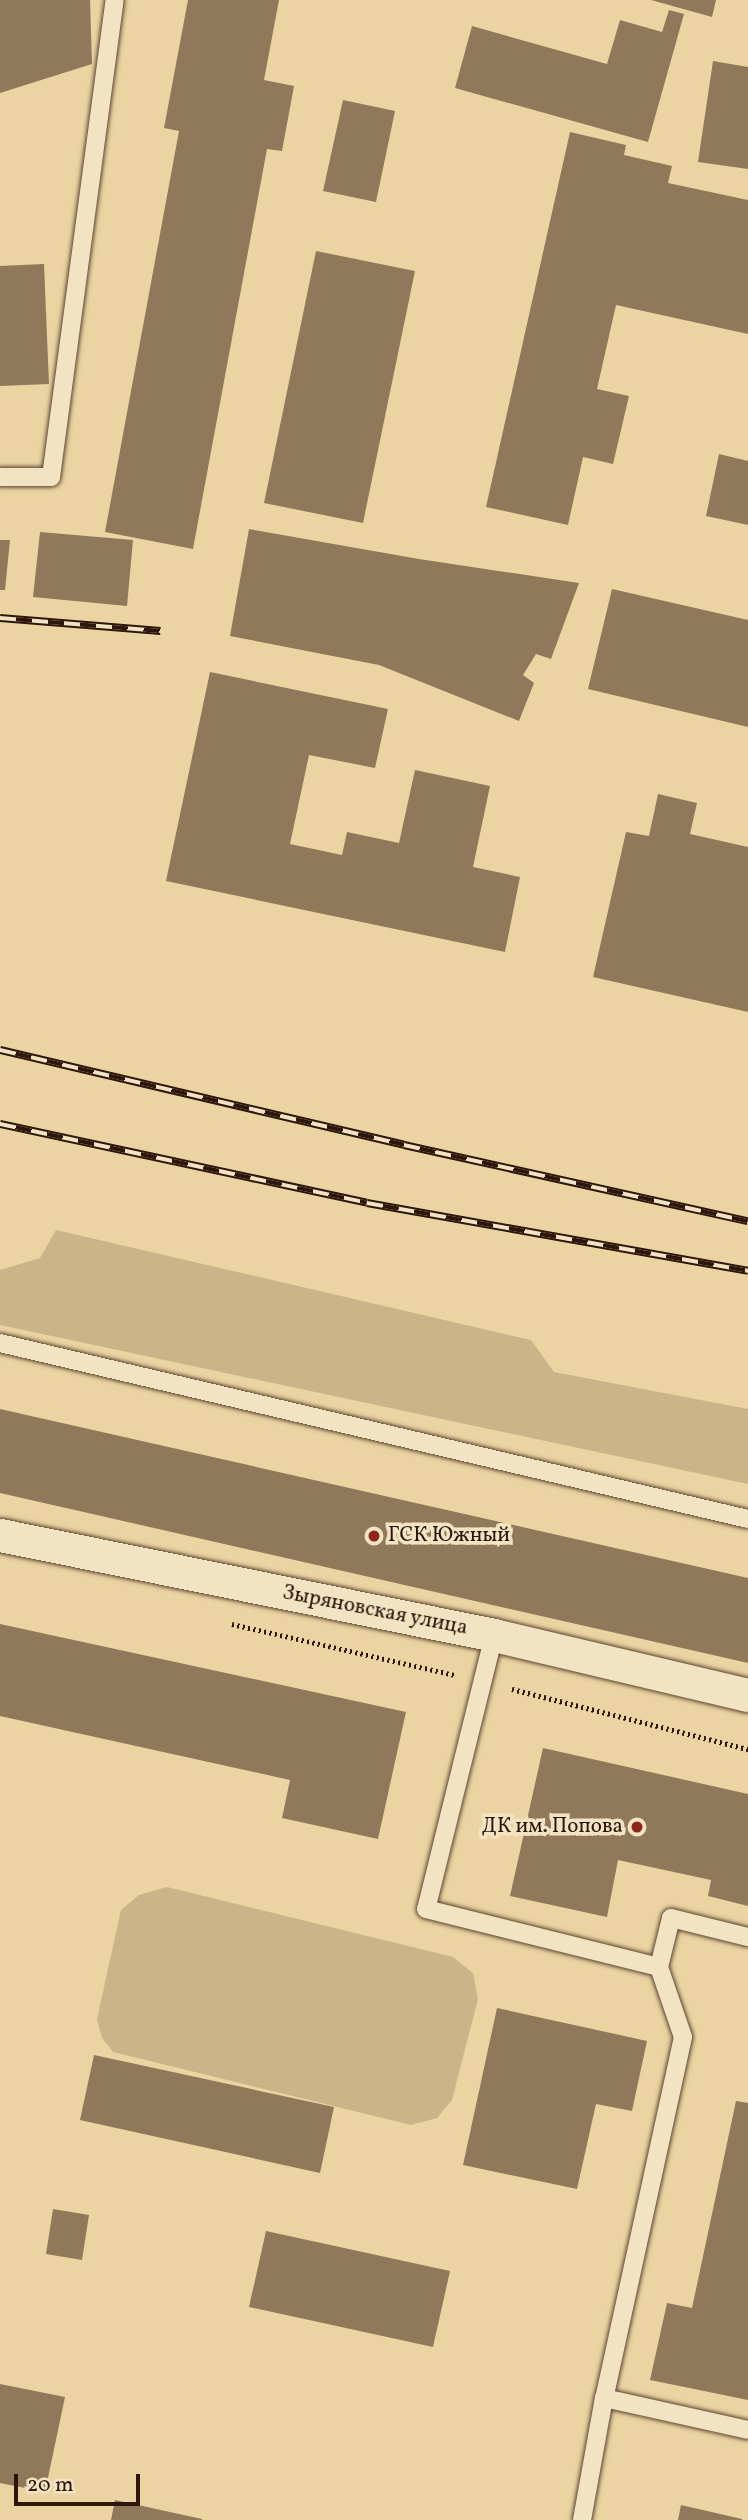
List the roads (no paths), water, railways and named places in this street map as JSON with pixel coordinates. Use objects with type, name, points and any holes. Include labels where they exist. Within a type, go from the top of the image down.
[{"type":"street","name":"Зыряновская улица","points":[[0,1535],[494,1634],[748,1695]]},
{"type":"lane","points":[[0,477],[51,477],[115,0]]},
{"type":"lane","points":[[0,1343],[748,1519]]},
{"type":"lane","points":[[494,1634],[426,1909],[659,1966]]},
{"type":"lane","points":[[582,2520],[604,2398],[683,2037],[659,1966],[671,1918],[748,1937]]},
{"type":"lane","points":[[604,2398],[748,2430]]},
{"type":"railway","points":[[0,618],[160,631]]},
{"type":"railway","points":[[0,1050],[404,1145],[748,1221]]},
{"type":"railway","points":[[0,1124],[367,1203],[748,1271]]},
{"type":"place","name":"ГСК Южный","points":[[374,1536]]},
{"type":"place","name":"ДК им. Попова","points":[[637,1827]]}]
